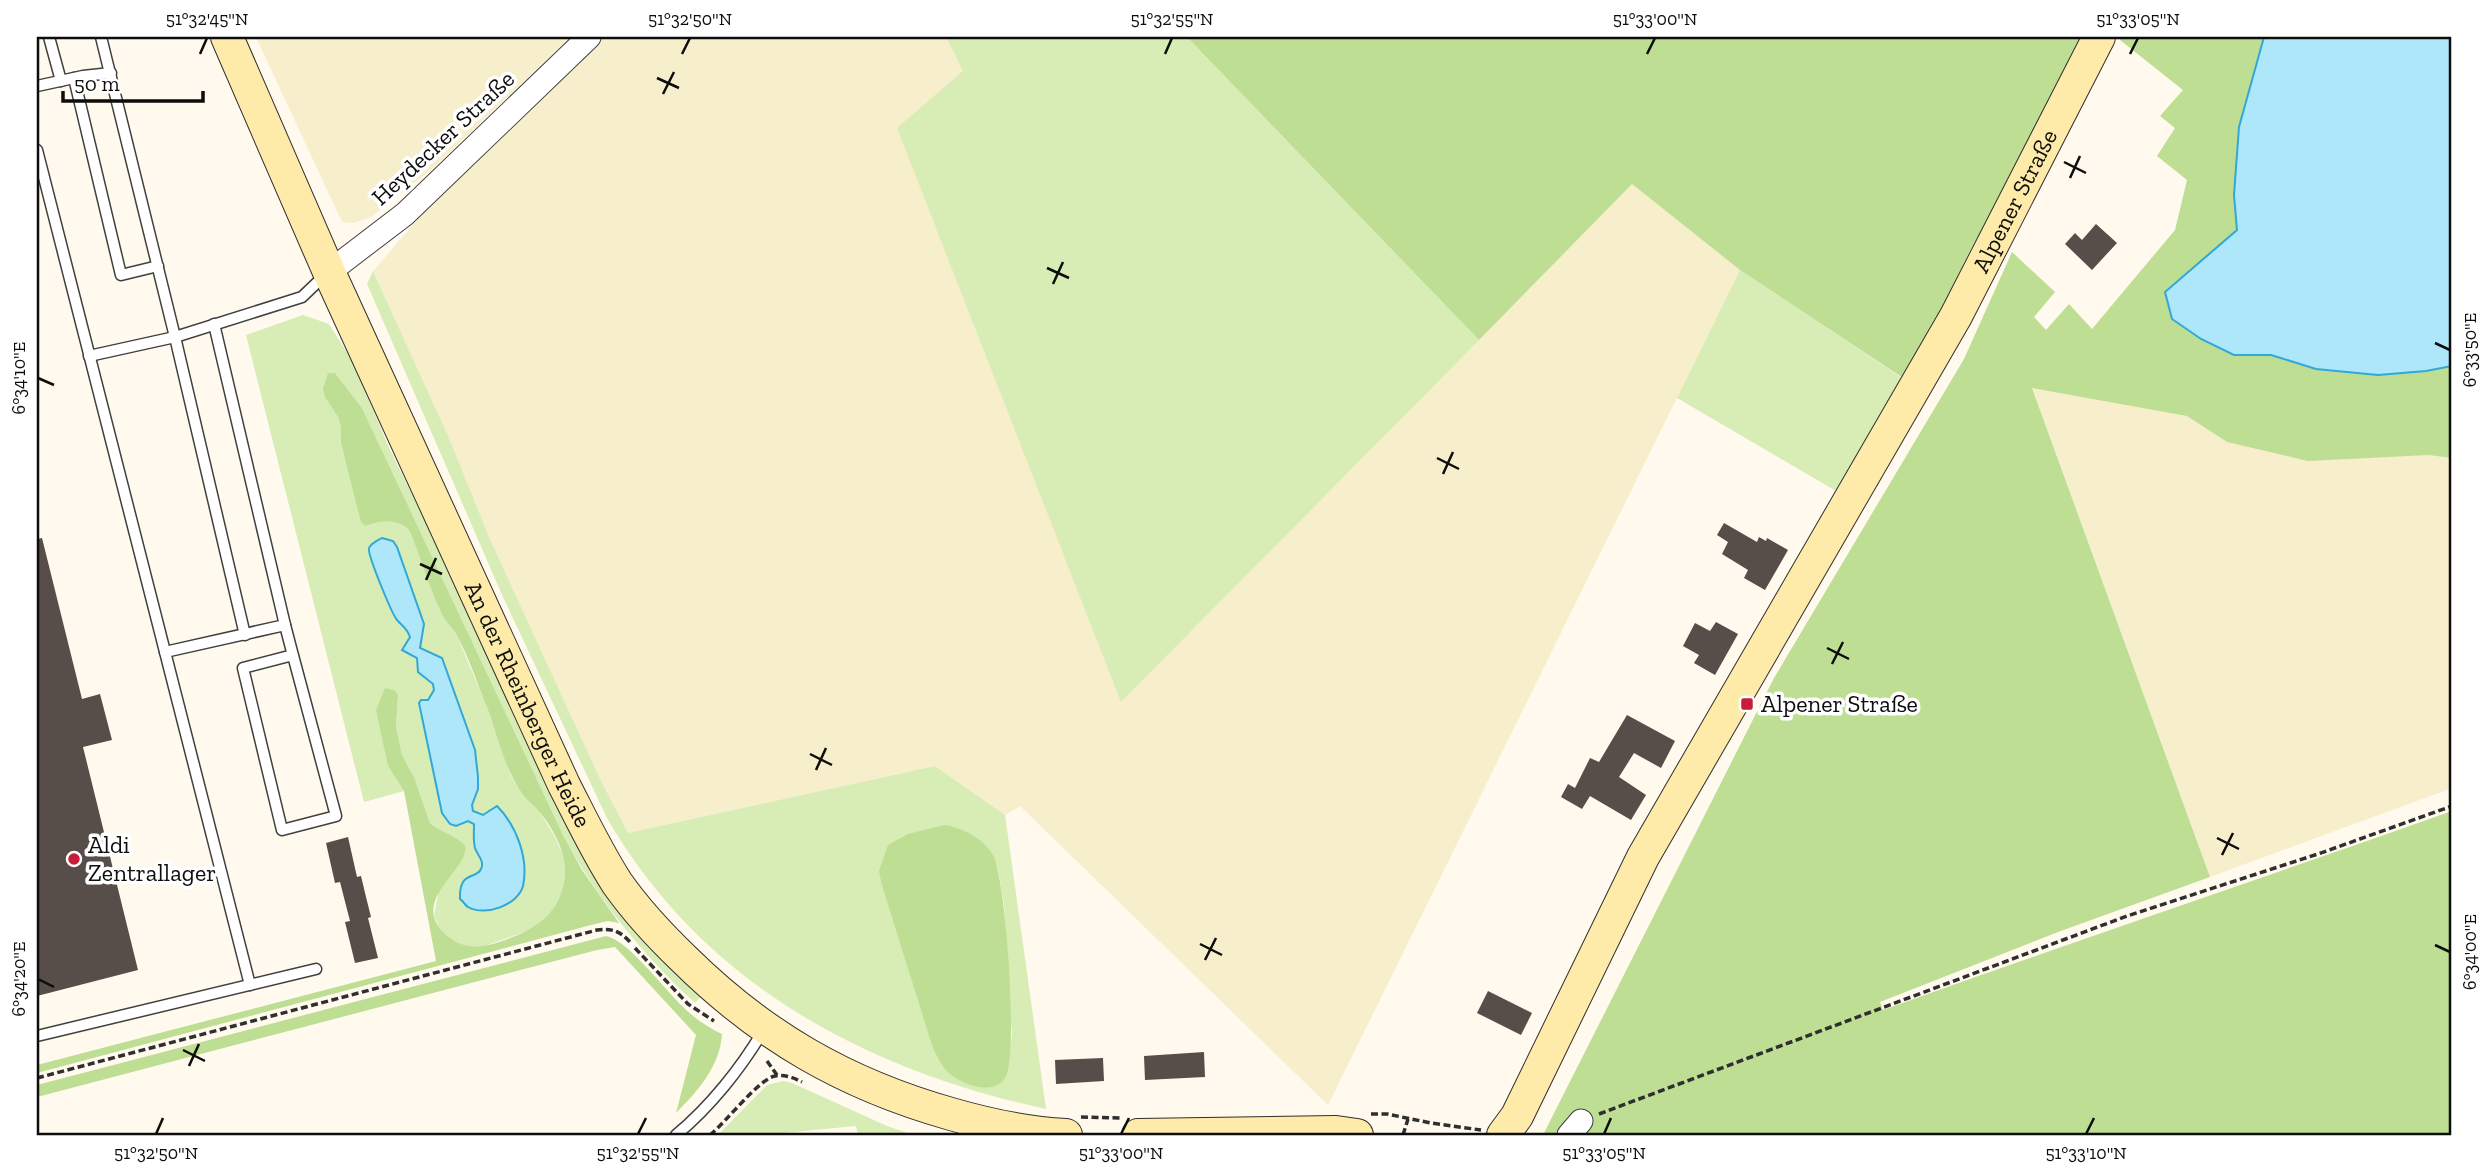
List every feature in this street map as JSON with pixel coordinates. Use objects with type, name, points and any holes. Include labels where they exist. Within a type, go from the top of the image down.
[{"type":"street","name":"An der Rheinberger Heide","points":[[227,37],[329,272],[559,772],[594,844],[617,883],[650,923],[759,1037],[905,1100],[991,1125],[1019,1130],[1069,1126]]},
{"type":"street","name":"Heydecker Straße","points":[[329,272],[404,214],[589,37]]},
{"type":"street","name":"Alpener Straße","points":[[1503,1135],[1517,1116],[1643,857],[1956,316],[2099,37]]},
{"type":"street","points":[[1134,1126],[1336,1132],[1361,1124]]},
{"type":"lane","points":[[49,37],[61,81]]},
{"type":"lane","points":[[101,37],[245,635]]},
{"type":"lane","points":[[37,86],[111,73]]},
{"type":"lane","points":[[74,78],[121,275],[158,266]]},
{"type":"lane","points":[[37,150],[250,985]]},
{"type":"lane","points":[[89,356],[175,337],[302,297],[329,272]]},
{"type":"lane","points":[[214,324],[285,625],[336,816],[282,830],[243,668],[293,655]]},
{"type":"lane","points":[[165,652],[285,625]]},
{"type":"lane","points":[[37,1036],[316,969]]},
{"type":"lane","points":[[676,1135],[697,1116],[759,1037]]},
{"type":"path","points":[[1575,1128],[2114,921],[2318,854],[2452,806]]},
{"type":"path","points":[[37,1079],[608,929],[624,935],[688,1004],[718,1023]]},
{"type":"path","points":[[759,1037],[777,1075]]},
{"type":"path","points":[[710,1135],[730,1118],[762,1082],[777,1075],[805,1083]]},
{"type":"path","points":[[1361,1124],[1387,1114],[1479,1129],[1488,1135]]},
{"type":"path","points":[[1403,1135],[1408,1119]]},
{"type":"path","points":[[1069,1126],[1134,1126]]},
{"type":"shaded area","points":[[256,37],[570,37],[431,170],[371,217],[354,223],[342,222]]},
{"type":"shaded area","points":[[604,37],[946,37],[963,71],[1121,702],[1632,184],[1740,270],[1328,1105],[1020,806],[1005,815],[935,766],[628,833],[600,779],[489,537],[449,438],[373,271],[450,182]]},
{"type":"shaded area","points":[[2032,387],[2188,416],[2227,442],[2452,458],[2452,788],[2210,877]]},
{"type":"green space","points":[[946,37],[1187,37],[1479,340],[1121,702],[897,128],[963,71]]},
{"type":"green space","points":[[1187,37],[2085,37],[1972,247],[1906,380],[1740,270],[1632,184],[1479,340]]},
{"type":"green space","points":[[2122,37],[2264,37],[2239,127],[2234,195],[2237,230],[2165,292],[2172,319],[2201,339],[2234,355],[2271,355],[2316,369],[2426,371],[2452,366],[2452,458],[2428,455],[2308,461],[2227,442],[2187,416],[2032,388],[2210,877],[2058,932],[1880,1002],[1883,1010],[2452,811],[2452,1134],[1543,1135],[1774,678],[1964,359],[2012,252],[2055,292],[2034,317],[2046,330],[2069,304],[2092,329],[2175,230],[2187,180],[2157,156],[2175,128],[2160,116],[2183,90],[2120,40]]},
{"type":"green space","points":[[1740,270],[1902,378],[1836,491],[1677,398]]},
{"type":"green space","points":[[373,271],[449,438],[489,537],[600,779],[628,833],[935,766],[1005,815],[1046,1109],[979,1092],[914,1070],[853,1043],[794,1011],[740,972],[690,928],[646,876],[607,818],[503,597],[367,284]],"holes":[[[992,854],[998,869],[1004,905],[1012,1035],[1005,1078],[993,1086],[942,1065],[933,1049],[882,886]]]},
{"type":"green space","points":[[303,315],[329,324],[353,362],[390,450],[456,582],[671,968],[700,997],[695,1003],[639,946],[606,904],[577,860],[362,408],[335,373],[328,373],[325,397],[338,417],[341,444],[366,526],[389,522],[409,530],[443,614],[457,636],[485,702],[511,776],[520,791],[539,811],[564,857],[562,893],[551,913],[533,929],[482,947],[464,946],[450,939],[439,928],[434,916],[439,890],[453,871],[446,834],[430,823],[414,777],[402,755],[396,727],[398,695],[388,766],[404,791],[364,802],[246,335]]},
{"type":"green space","points":[[328,373],[335,373],[362,408],[564,837],[582,870],[619,923],[608,921],[591,925],[37,1073],[37,1065],[436,961],[404,791],[388,766],[376,710],[385,688],[394,690],[398,695],[396,727],[402,755],[414,777],[430,823],[465,846],[459,865],[436,900],[433,912],[437,925],[450,938],[464,945],[495,943],[522,933],[542,921],[561,895],[565,870],[560,845],[546,821],[522,794],[513,779],[468,660],[437,604],[409,530],[394,522],[366,526],[361,522],[341,443],[341,427],[323,389]]},
{"type":"green space","points":[[945,825],[966,832],[984,844],[993,855],[998,870],[1009,968],[1011,1038],[1005,1078],[992,1087],[976,1087],[954,1076],[943,1067],[933,1049],[879,871],[888,845],[908,834]]},
{"type":"green space","points":[[606,936],[615,939],[635,955],[691,1014],[722,1034],[712,1067],[700,1087],[676,1113],[696,1035],[615,947],[37,1097],[37,1085]]},
{"type":"green space","points":[[783,1081],[914,1135],[858,1135],[856,1126],[761,1135],[718,1135],[767,1085]]},
{"type":"water","points":[[2264,37],[2452,37],[2452,366],[2378,375],[2316,369],[2271,355],[2234,355],[2201,339],[2172,319],[2165,292],[2237,230],[2234,195],[2239,127]]},
{"type":"water","points":[[382,538],[393,541],[397,547],[424,624],[420,648],[442,658],[475,750],[478,789],[472,805],[473,811],[483,815],[497,806],[515,832],[522,853],[524,875],[520,893],[508,904],[492,910],[475,910],[460,899],[462,884],[468,877],[479,872],[482,866],[474,845],[474,824],[468,821],[456,826],[450,824],[442,813],[419,703],[421,700],[428,700],[434,690],[433,684],[418,672],[417,658],[402,650],[410,637],[390,607],[369,553],[371,545]]},
{"type":"building","points":[[2096,224],[2117,243],[2092,270],[2065,244],[2075,233],[2082,240]]},
{"type":"building","points":[[1724,523],[1757,542],[1759,537],[1766,541],[1767,538],[1788,550],[1765,590],[1744,578],[1748,570],[1722,554],[1728,542],[1717,535]]},
{"type":"building","name":"Aldi Zentrallager","points":[[42,538],[82,699],[100,694],[112,740],[83,747],[138,970],[37,996],[37,539]]},
{"type":"building","points":[[1716,622],[1738,634],[1715,675],[1694,663],[1699,655],[1683,646],[1695,623],[1710,631]]},
{"type":"building","points":[[1627,715],[1675,741],[1661,768],[1634,753],[1619,777],[1646,795],[1631,820],[1590,796],[1582,809],[1561,797],[1568,784],[1575,788],[1590,758],[1599,762]]},
{"type":"building","points":[[348,837],[357,877],[361,876],[378,958],[355,963],[345,922],[350,921],[340,882],[335,883],[326,843]]},
{"type":"building","points":[[1488,991],[1532,1013],[1521,1035],[1477,1013]]},
{"type":"building","points":[[1204,1052],[1205,1077],[1145,1080],[1144,1056]]},
{"type":"building","points":[[1103,1058],[1104,1081],[1056,1084],[1055,1060]]},
{"type":"place","name":"Alpener Straße","points":[[1747,704]]},
{"type":"place","name":"Aldi Zentrallager","points":[[74,859]]}]
